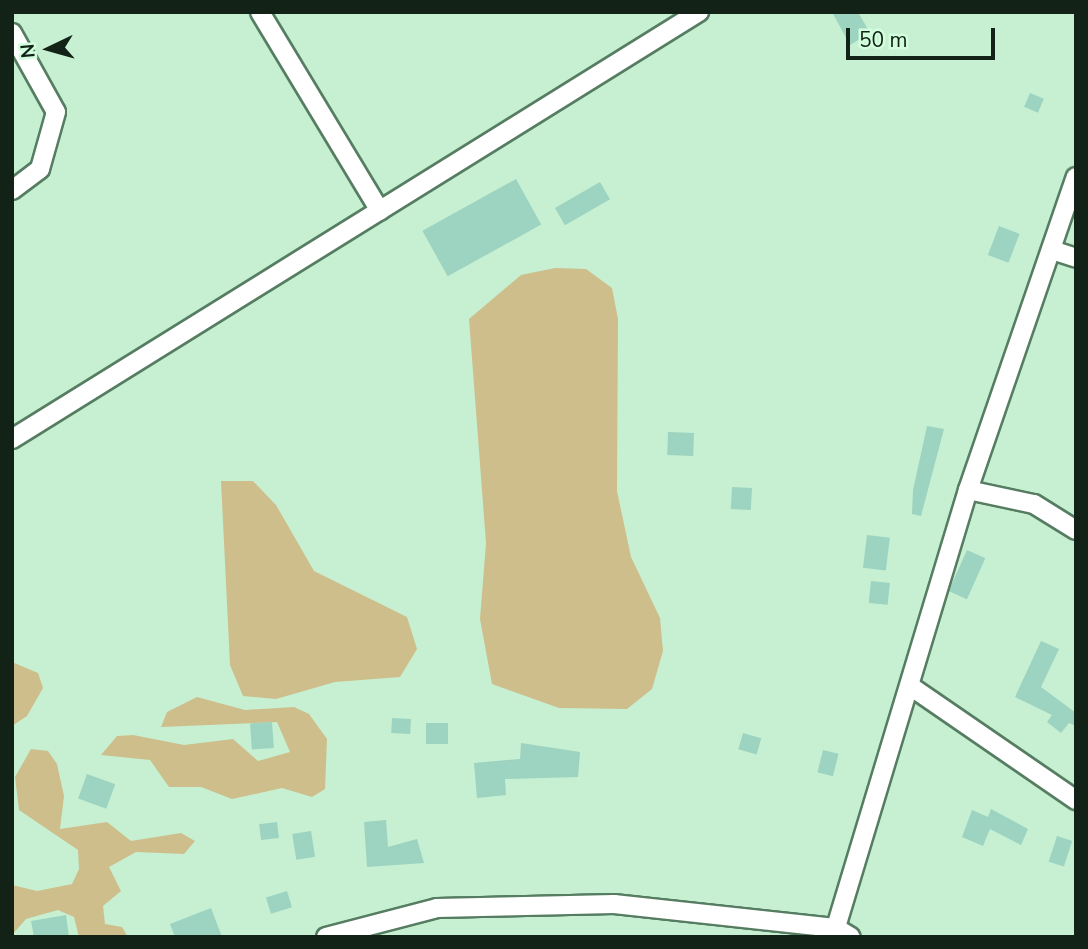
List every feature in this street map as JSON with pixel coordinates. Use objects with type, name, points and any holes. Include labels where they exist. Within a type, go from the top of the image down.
[{"type":"street","points":[[260,12],[380,211]]},
{"type":"street","points":[[12,439],[699,12]]},
{"type":"street","points":[[12,33],[56,112],[40,169],[12,190]]},
{"type":"street","points":[[326,937],[438,908],[614,904],[840,934],[968,491],[1076,177]]},
{"type":"street","points":[[1052,250],[1076,258]]},
{"type":"street","points":[[968,491],[1034,505],[1076,530]]},
{"type":"street","points":[[913,688],[1076,800]]},
{"type":"shaded area","points":[[555,268],[586,269],[612,288],[618,319],[617,491],[631,557],[660,618],[663,651],[652,689],[627,709],[559,708],[492,684],[480,619],[486,543],[469,319],[521,275]]},
{"type":"shaded area","points":[[221,481],[253,481],[276,505],[314,571],[407,617],[417,649],[400,677],[335,682],[276,699],[243,696],[230,665]]},
{"type":"shaded area","points":[[12,662],[38,673],[43,688],[27,716],[12,726]]},
{"type":"shaded area","points":[[197,697],[245,710],[294,707],[309,714],[327,739],[325,789],[312,797],[282,788],[232,799],[201,787],[169,787],[150,760],[101,755],[117,736],[133,735],[184,745],[233,739],[258,761],[290,752],[277,722],[161,727],[167,712]]},
{"type":"shaded area","points":[[31,749],[48,751],[57,764],[64,796],[60,829],[107,822],[131,841],[181,833],[195,841],[184,854],[136,852],[109,867],[121,891],[103,906],[105,924],[122,927],[128,937],[79,937],[74,917],[58,910],[26,919],[12,935],[12,885],[37,891],[72,884],[79,869],[78,850],[19,810],[15,777]]},
{"type":"building","points":[[832,12],[858,12],[870,33],[850,45]]},
{"type":"building","points":[[1030,93],[1044,99],[1038,113],[1024,107]]},
{"type":"building","points":[[516,179],[541,224],[448,276],[422,231]]},
{"type":"building","points":[[600,182],[610,199],[565,225],[555,208]]},
{"type":"building","points":[[999,226],[1020,234],[1008,263],[988,255]]},
{"type":"building","points":[[927,426],[944,429],[921,516],[912,514],[913,490]]},
{"type":"building","points":[[668,432],[694,433],[693,456],[667,455]]},
{"type":"building","points":[[732,487],[752,488],[751,510],[731,509]]},
{"type":"building","points":[[867,535],[890,538],[886,571],[863,568]]},
{"type":"building","points":[[967,550],[985,558],[967,599],[949,591]]},
{"type":"building","points":[[871,581],[890,583],[888,605],[869,603]]},
{"type":"building","points":[[1041,641],[1059,649],[1041,687],[1076,713],[1076,726],[1069,723],[1061,733],[1047,722],[1052,715],[1015,697]]},
{"type":"building","points":[[392,718],[411,719],[410,734],[391,733]]},
{"type":"building","points":[[272,722],[274,748],[252,749],[250,724]]},
{"type":"building","points":[[426,723],[448,723],[448,744],[426,744]]},
{"type":"building","points":[[743,733],[761,738],[757,755],[738,749]]},
{"type":"building","points":[[521,743],[580,752],[578,777],[505,779],[506,795],[477,798],[474,763],[520,759]]},
{"type":"building","points":[[823,750],[839,754],[833,776],[817,772]]},
{"type":"building","points":[[87,774],[115,784],[106,809],[78,798]]},
{"type":"building","points":[[991,809],[1028,829],[1021,845],[990,829],[983,846],[962,837],[972,810],[988,817]]},
{"type":"building","points":[[386,820],[388,847],[417,839],[424,863],[367,867],[364,822]]},
{"type":"building","points":[[277,822],[279,838],[261,840],[259,824]]},
{"type":"building","points":[[311,831],[315,857],[296,860],[292,834]]},
{"type":"building","points":[[1057,836],[1072,841],[1064,867],[1049,862]]},
{"type":"building","points":[[287,891],[292,907],[271,914],[266,897]]},
{"type":"building","points":[[211,908],[222,937],[175,937],[170,924]]},
{"type":"building","points":[[66,915],[69,937],[34,937],[31,921]]}]
